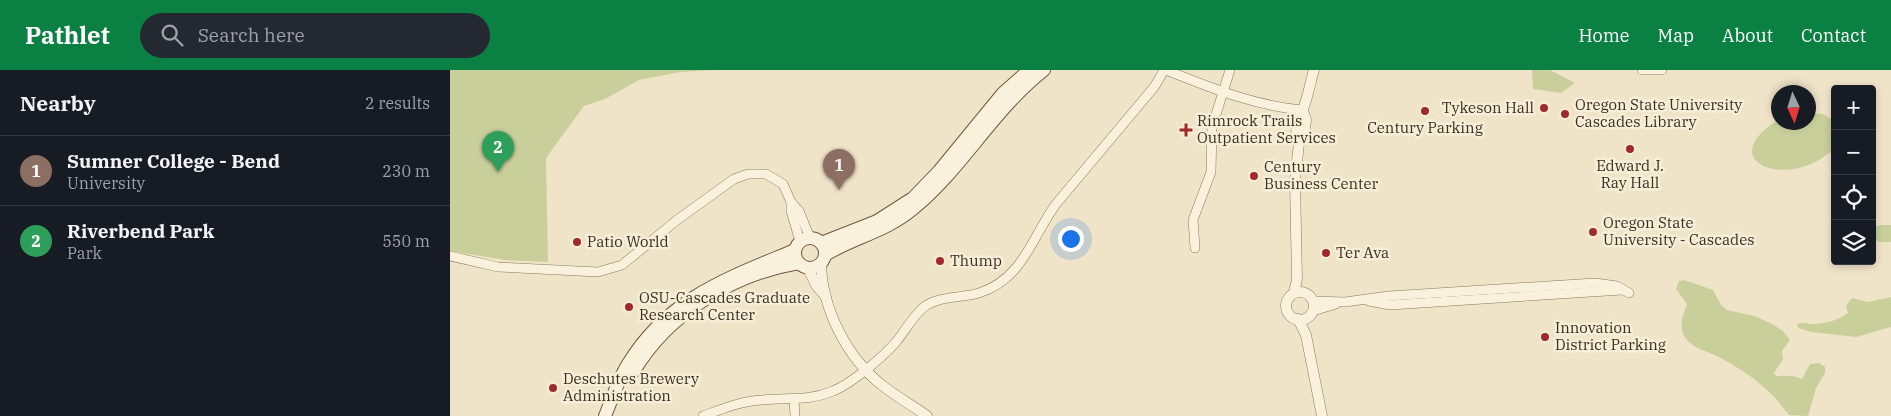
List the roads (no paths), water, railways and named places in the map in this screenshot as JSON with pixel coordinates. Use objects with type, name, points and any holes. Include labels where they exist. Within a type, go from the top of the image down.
[{"type":"main road","points":[[605,416],[624,371],[637,350],[660,323],[685,301],[720,281],[812,248],[877,221],[913,198],[939,171],[1004,93],[1029,70]]},
{"type":"main road","points":[[803,266],[812,248],[878,231],[912,210],[952,171],[1007,103],[1044,70]]},
{"type":"main road","points":[[803,266],[812,248]]},
{"type":"main road","points":[[614,416],[624,389],[642,359],[665,331],[682,315],[698,303],[733,284],[785,266],[803,266]]},
{"type":"street","points":[[703,416],[728,407],[760,400],[794,400],[833,391],[865,369],[893,345],[915,315],[927,305],[984,292],[1002,283],[1027,256],[1043,221],[1056,204],[1155,86],[1165,70],[1223,92],[1277,108],[1303,110]]},
{"type":"street","points":[[1195,248],[1193,220],[1211,172],[1212,127],[1230,70]]},
{"type":"street","points":[[1642,70],[1662,70]]},
{"type":"street","points":[[1312,73],[1303,110],[1297,118],[1296,135],[1299,143],[1294,208],[1299,293],[1312,309]]},
{"type":"street","points":[[450,256],[498,267],[598,272],[622,264],[677,220],[734,179],[748,174],[766,174],[784,184],[791,202],[798,210],[812,248],[826,297],[842,336],[865,369],[884,387],[928,416]]},
{"type":"street","points":[[803,266],[826,297]]},
{"type":"street","points":[[1298,319],[1312,309],[1389,296],[1595,283],[1617,286],[1626,291]]},
{"type":"street","points":[[1299,293],[1288,299],[1287,308],[1290,315],[1298,319],[1306,335],[1322,416]]},
{"type":"street","points":[[1306,335],[1312,309]]},
{"type":"street","points":[[794,400],[795,416]]},
{"type":"place","name":"Tykeson Hall","points":[[1544,108]]},
{"type":"place","name":"Century Parking","points":[[1425,111]]},
{"type":"place","name":"Oregon State University Cascades Library","points":[[1565,114]]},
{"type":"place","name":"Rimrock Trails Outpatient Services","points":[[1186,130]]},
{"type":"place","name":"Edward J. Ray Hall","points":[[1630,149]]},
{"type":"place","name":"Riverbend Park","points":[[498,172]]},
{"type":"place","name":"Century Business Center","points":[[1254,176]]},
{"type":"place","name":"Sumner College - Bend","points":[[839,190]]},
{"type":"place","name":"Oregon State University - Cascades","points":[[1593,232]]},
{"type":"place","name":"Patio World","points":[[577,242]]},
{"type":"place","name":"Ter Ava","points":[[1326,253]]},
{"type":"place","name":"Thump","points":[[940,261]]},
{"type":"place","name":"OSU-Cascades Graduate Research Center","points":[[629,307]]},
{"type":"place","name":"Innovation District Parking","points":[[1545,337]]},
{"type":"place","name":"Deschutes Brewery Administration","points":[[553,388]]}]
